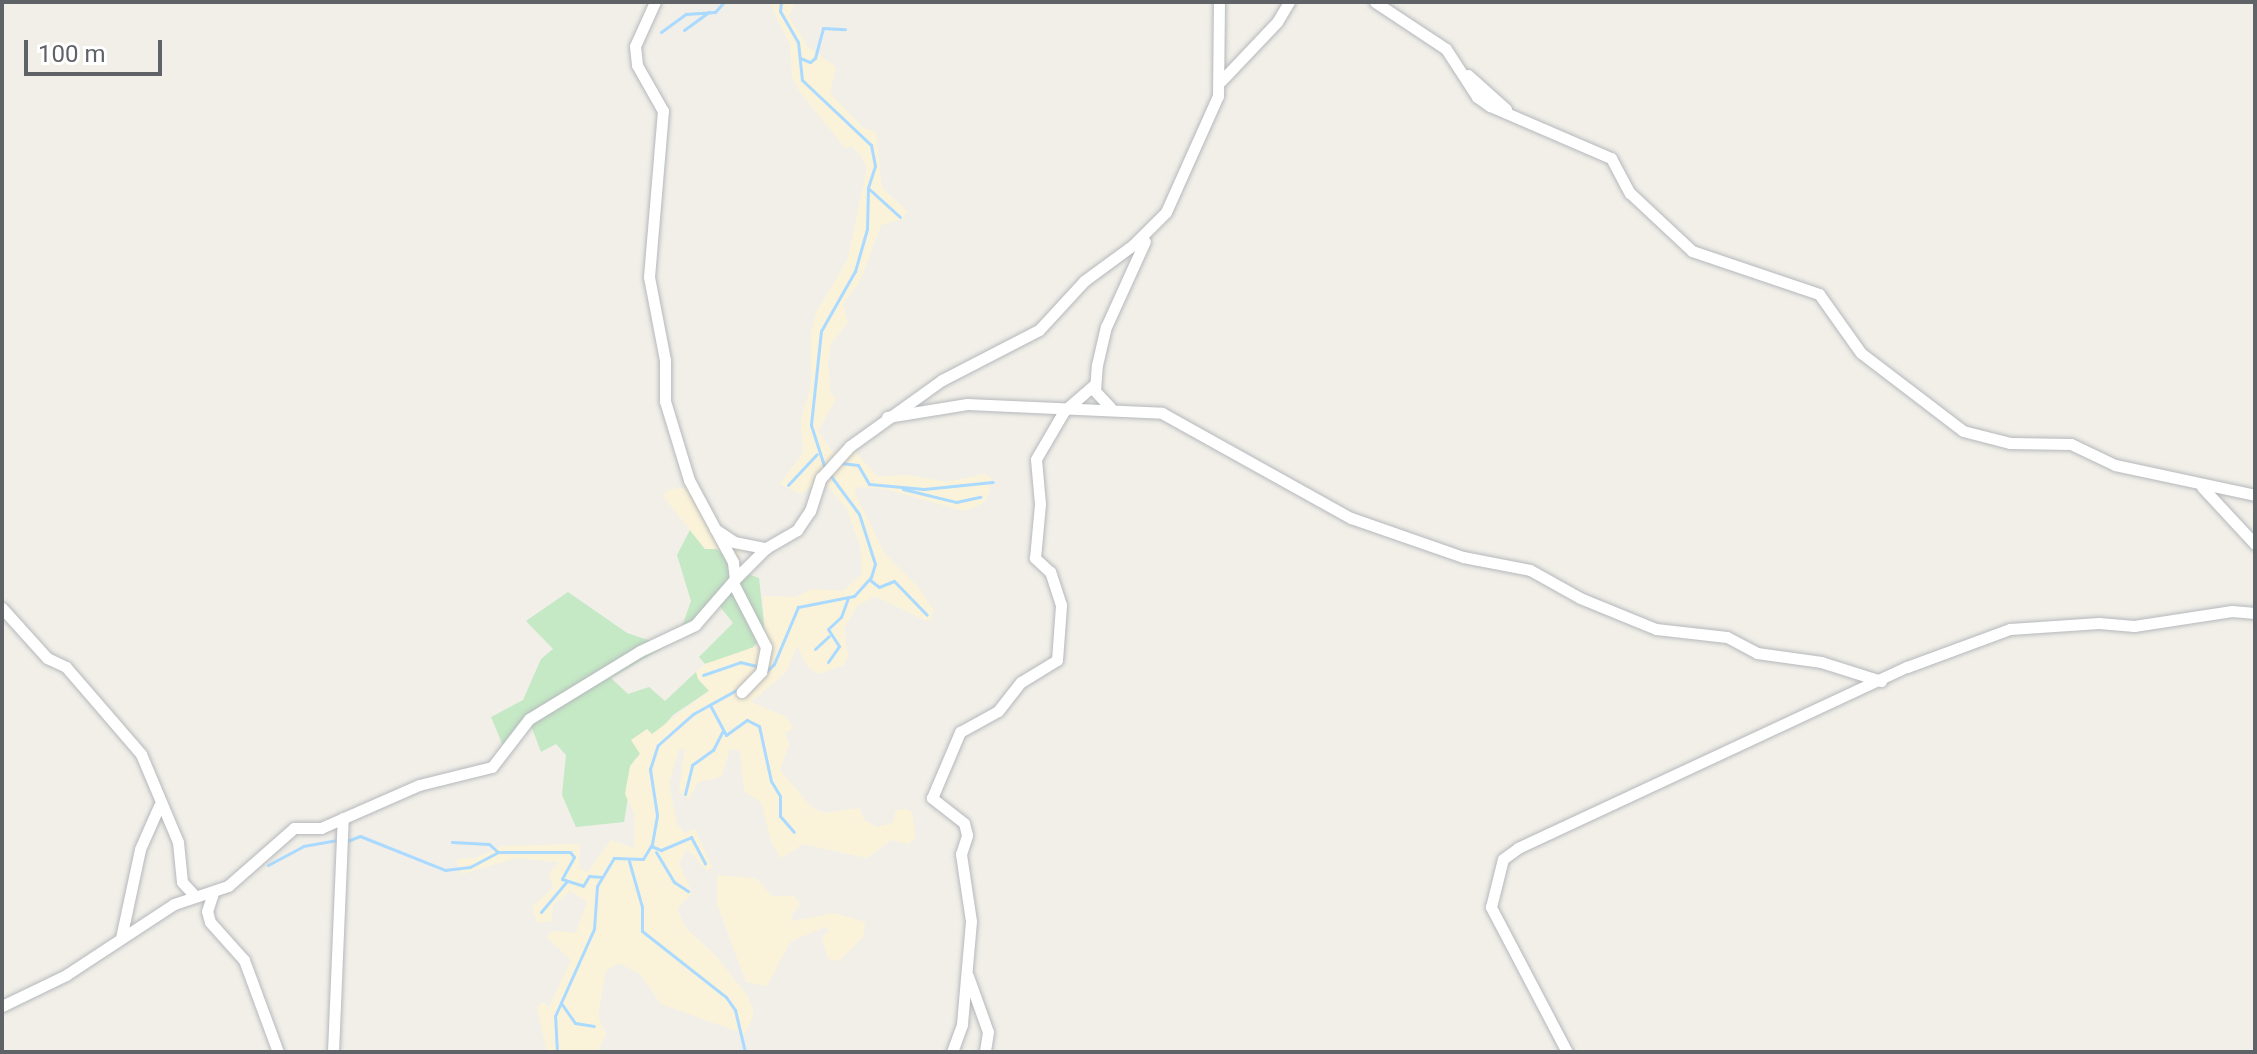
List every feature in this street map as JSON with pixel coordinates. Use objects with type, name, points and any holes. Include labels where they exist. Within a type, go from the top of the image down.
[{"type":"street","points":[[655,2],[635,46],[637,65],[663,111],[649,277],[671,433],[713,527],[733,562],[734,581],[766,647],[761,672],[742,692]]},
{"type":"street","points":[[1110,407],[1097,396],[1095,384],[1106,327],[1137,253],[1166,212],[1208,128],[1221,81],[1219,2]]},
{"type":"street","points":[[1221,81],[1277,22],[1289,2]]},
{"type":"street","points":[[1375,2],[1446,49],[1465,72],[1477,97],[1611,158],[1630,193],[1692,251],[1819,294],[1861,353],[1963,431],[2010,443],[2071,444],[2115,465],[2255,495]]},
{"type":"street","points":[[2,1006],[66,975],[174,904],[213,893],[238,880],[294,828],[321,828],[419,785],[492,767],[529,719],[640,651],[695,625],[766,548],[797,530],[831,465],[887,417],[942,380],[1039,330],[1084,281],[1133,245],[1166,212]]},
{"type":"street","points":[[952,1052],[962,1024],[971,921],[961,854],[967,835],[964,823],[932,798],[960,732],[998,711],[1021,682],[1057,660],[1061,605],[1050,572],[1035,558],[1040,504],[1036,459],[1064,411],[1095,384]]},
{"type":"street","points":[[887,417],[967,404],[1064,411],[1110,407],[1175,418],[1351,518],[1463,557],[1530,570],[1580,598],[1656,629],[1727,637],[1757,653],[1821,662],[1881,681]]},
{"type":"street","points":[[2199,484],[2255,544]]},
{"type":"street","points":[[713,527],[734,542],[766,548]]},
{"type":"street","points":[[2,608],[47,658],[66,667],[141,754],[178,842],[182,882],[195,896]]},
{"type":"street","points":[[1567,1052],[1491,907],[1503,859],[1881,681],[2024,625],[2134,626],[2232,611],[2255,613]]},
{"type":"street","points":[[120,940],[140,849],[159,801]]},
{"type":"street","points":[[333,1052],[330,1034],[340,988],[343,818]]},
{"type":"street","points":[[213,893],[207,911],[210,922],[244,960],[278,1052]]},
{"type":"street","points":[[966,972],[988,1032],[985,1052]]},
{"type":"green space","points":[[690,530],[705,549],[717,549],[742,572],[759,578],[765,633],[749,652],[705,664],[699,657],[733,623],[718,604],[690,632],[611,678],[628,694],[649,687],[665,701],[696,672],[710,690],[673,715],[634,761],[624,822],[576,827],[562,795],[566,755],[556,744],[541,752],[529,720],[506,753],[491,717],[523,700],[541,659],[553,649],[526,621],[568,592],[627,633],[657,643],[680,632],[691,601],[677,555]]},
{"type":"sand","points":[[769,2],[795,2],[789,16],[808,47],[836,67],[830,93],[863,128],[876,132],[882,188],[907,211],[902,219],[881,225],[860,281],[843,304],[848,322],[831,344],[828,361],[830,392],[836,399],[818,431],[833,453],[857,434],[861,438],[850,446],[878,477],[907,475],[947,482],[985,474],[991,478],[990,491],[984,503],[964,511],[885,489],[858,487],[854,491],[885,554],[918,587],[933,609],[932,618],[926,621],[875,596],[857,606],[844,628],[848,656],[844,665],[819,674],[808,667],[797,646],[786,672],[751,702],[786,717],[794,728],[785,733],[789,744],[780,770],[812,808],[825,813],[859,808],[865,821],[877,827],[893,823],[896,810],[906,809],[912,812],[916,837],[908,844],[891,840],[867,858],[803,844],[781,858],[771,841],[761,802],[744,791],[740,751],[730,749],[722,776],[697,783],[689,799],[679,792],[685,749],[679,749],[669,783],[677,824],[684,833],[695,829],[712,867],[707,871],[687,848],[679,863],[692,893],[677,908],[685,927],[717,957],[748,997],[754,1013],[745,1034],[661,1004],[641,975],[619,963],[606,971],[598,1016],[606,1034],[597,1052],[547,1052],[537,1008],[542,1002],[549,1007],[571,960],[546,937],[553,931],[576,933],[587,902],[570,891],[553,905],[552,921],[537,923],[532,907],[553,888],[549,874],[559,862],[517,858],[462,874],[456,859],[476,858],[501,846],[580,844],[579,868],[587,873],[611,840],[634,848],[635,815],[625,794],[630,766],[640,754],[631,740],[647,729],[652,734],[709,691],[696,672],[705,664],[757,646],[765,633],[763,596],[796,597],[812,589],[843,591],[862,574],[861,549],[847,509],[821,478],[801,494],[780,484],[803,453],[801,420],[811,385],[811,333],[816,313],[848,259],[867,168],[861,155],[852,146],[845,148],[800,92],[792,76],[790,45]]},
{"type":"sand","points":[[692,486],[713,527],[746,546],[733,562],[717,549],[705,549],[663,496],[668,490]]},
{"type":"sand","points":[[717,875],[756,878],[772,896],[794,896],[800,904],[791,917],[794,921],[834,913],[865,922],[864,936],[839,961],[828,959],[822,937],[830,930],[824,927],[790,942],[767,986],[746,982],[717,904]]},
{"type":"waterway","points":[[661,32],[686,14],[715,12],[724,2]]},
{"type":"waterway","points":[[781,2],[780,11],[798,42],[802,80],[871,145],[875,166],[868,188],[867,229],[855,271],[821,331],[811,425],[825,469]]},
{"type":"waterway","points":[[684,30],[709,12]]},
{"type":"waterway","points":[[800,58],[810,62],[815,58],[823,28],[845,29]]},
{"type":"waterway","points":[[868,188],[900,217]]},
{"type":"waterway","points":[[788,485],[817,454]]},
{"type":"waterway","points":[[841,463],[858,465],[869,484],[924,489],[993,482]]},
{"type":"waterway","points":[[767,671],[774,664],[798,607],[854,596],[871,577],[875,564],[859,514],[830,475]]},
{"type":"waterway","points":[[903,489],[956,502],[980,497]]},
{"type":"waterway","points":[[870,580],[879,587],[894,581],[927,615]]},
{"type":"waterway","points":[[828,662],[839,646],[828,629],[841,617],[848,598]]},
{"type":"waterway","points":[[815,649],[829,636]]},
{"type":"waterway","points":[[703,675],[740,662],[760,667]]},
{"type":"waterway","points":[[557,1052],[555,1016],[594,929],[597,886],[614,858],[643,859],[652,844],[657,815],[650,769],[658,745],[693,714],[740,688]]},
{"type":"waterway","points":[[710,705],[726,735],[747,720],[759,726],[771,781],[780,796],[780,816],[794,832]]},
{"type":"waterway","points":[[685,794],[692,765],[713,750],[722,732]]},
{"type":"waterway","points":[[345,842],[360,836],[445,870],[470,867],[498,852],[570,852],[574,857],[562,879],[583,886],[589,876],[602,877]]},
{"type":"waterway","points":[[651,846],[661,850],[691,837],[705,863]]},
{"type":"waterway","points":[[268,865],[303,846],[337,840]]},
{"type":"waterway","points":[[452,842],[489,844],[498,852]]},
{"type":"waterway","points":[[656,852],[674,882],[688,891]]},
{"type":"waterway","points":[[629,861],[642,907],[642,931],[726,997],[735,1010],[745,1052]]},
{"type":"waterway","points":[[541,912],[567,881]]},
{"type":"waterway","points":[[561,1003],[575,1023],[594,1026]]}]
